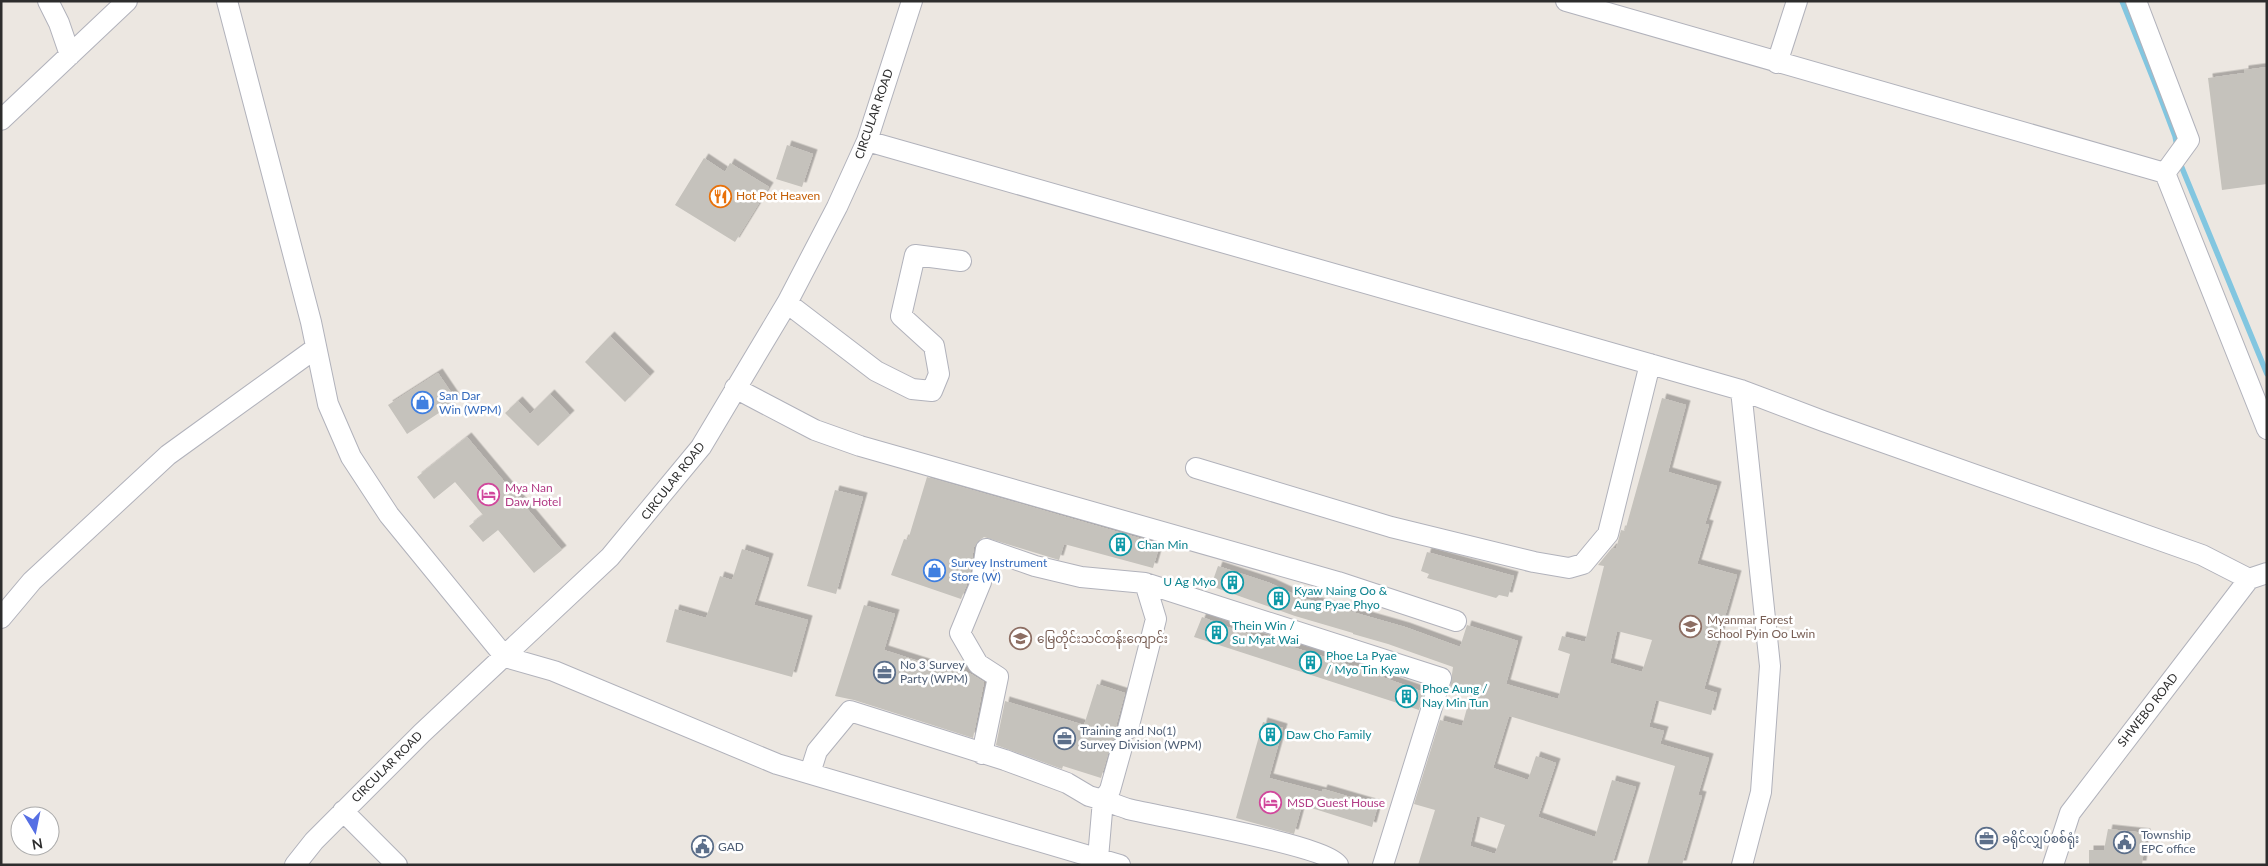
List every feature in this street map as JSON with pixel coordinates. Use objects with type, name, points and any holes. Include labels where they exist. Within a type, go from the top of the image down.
[{"type":"street","points":[[48,1],[59,23],[70,55]]},
{"type":"street","points":[[1,120],[127,1]]},
{"type":"street","points":[[227,1],[316,348],[328,404],[351,457],[389,515],[505,657],[554,671],[777,764],[1120,865]]},
{"type":"street","name":"CIRCULAR ROAD","points":[[295,865],[314,841],[422,733],[610,557],[648,514],[701,446],[787,304],[837,208],[867,141],[912,1]]},
{"type":"street","points":[[1566,1],[1777,63],[2168,169]]},
{"type":"street","points":[[1777,63],[1797,1]]},
{"type":"street","points":[[2136,1],[2189,140],[2168,169]]},
{"type":"street","points":[[867,141],[1741,390],[1823,422],[2258,576]]},
{"type":"street","points":[[2168,169],[2267,429]]},
{"type":"street","points":[[787,304],[876,372],[912,389],[932,391],[939,374],[934,346],[901,316],[915,255],[961,261]]},
{"type":"street","points":[[1,618],[32,581],[168,455],[316,348]]},
{"type":"street","points":[[1196,468],[1392,527],[1534,562],[1569,568],[1583,564],[1608,534],[1650,364]]},
{"type":"street","points":[[735,388],[815,430],[860,446],[1338,582],[1456,621]]},
{"type":"street","points":[[1741,390],[1770,666],[1761,792],[1742,865]]},
{"type":"street","points":[[982,754],[998,677],[978,664],[960,633],[981,582],[986,549],[1035,566],[1081,577],[1145,584],[1441,678],[1383,865]]},
{"type":"street","name":"SHWEBO ROAD","points":[[2053,865],[2070,813],[2258,576]]},
{"type":"street","points":[[1098,858],[1103,800],[1110,790],[1156,619],[1145,584]]},
{"type":"street","points":[[810,773],[817,751],[850,711],[1066,783],[1089,796],[1128,808],[1206,824],[1313,851],[1335,861],[1338,865]]},
{"type":"street","points":[[343,812],[397,865]]},
{"type":"building","points":[[2267,67],[2267,184],[2222,190],[2208,78],[2244,73],[2244,70]]},
{"type":"building","points":[[787,145],[813,154],[802,187],[776,179]]},
{"type":"building","points":[[704,158],[725,172],[730,163],[769,187],[735,242],[675,205]]},
{"type":"building","points":[[610,336],[650,376],[625,402],[585,362]]},
{"type":"building","name":"San Dar Win (WPM)","points":[[438,373],[457,401],[407,434],[388,405]]},
{"type":"building","points":[[550,394],[570,415],[538,446],[505,413],[518,401],[530,414]]},
{"type":"building","points":[[1662,398],[1686,405],[1668,472],[1717,486],[1705,524],[1709,525],[1697,564],[1737,575],[1704,689],[1717,693],[1711,715],[1656,700],[1649,727],[1664,731],[1660,744],[1709,758],[1698,795],[1702,796],[1682,865],[1647,865],[1675,766],[1509,716],[1493,768],[1528,780],[1536,756],[1556,763],[1538,817],[1595,837],[1612,780],[1636,787],[1612,865],[1418,865],[1435,810],[1414,804],[1440,720],[1462,726],[1471,694],[1450,688],[1453,667],[1388,644],[1295,616],[1211,586],[1218,566],[1270,583],[1300,597],[1405,627],[1460,647],[1467,625],[1518,641],[1506,684],[1558,699],[1570,654],[1558,650],[1562,636],[1585,642],[1604,566],[1598,565],[1612,548],[1616,549],[1621,530],[1625,531]],"holes":[[[1617,631],[1652,640],[1642,672],[1610,663]],[[1477,816],[1505,825],[1495,854],[1470,846]]]},
{"type":"building","points":[[467,437],[562,550],[534,573],[498,530],[483,542],[469,526],[483,515],[455,482],[434,499],[417,477]]},
{"type":"building","points":[[927,477],[1160,544],[1153,568],[1064,544],[1059,560],[984,537],[974,547],[969,579],[961,599],[891,575],[904,539],[908,540]]},
{"type":"building","points":[[835,490],[863,497],[836,594],[807,586]]},
{"type":"building","points":[[742,549],[769,558],[754,605],[808,620],[792,677],[666,642],[675,609],[706,618],[720,576],[732,580]]},
{"type":"building","points":[[1427,552],[1514,576],[1508,597],[1499,595],[1496,598],[1427,578],[1429,574],[1421,571]]},
{"type":"building","name":"No 3 Survey Party (WPM)","points":[[864,605],[895,614],[884,650],[953,672],[954,668],[971,674],[984,682],[973,738],[854,700],[835,696]]},
{"type":"building","points":[[1202,617],[1236,630],[1332,659],[1424,692],[1419,710],[1194,637]]},
{"type":"building","name":"Training and No(1) Survey Division (WPM)","points":[[1097,684],[1125,693],[1116,726],[1119,736],[1111,744],[1101,778],[1063,766],[1062,769],[996,745],[1005,701],[1084,725]]},
{"type":"building","name":"MSD Guest House","points":[[1263,722],[1283,728],[1269,778],[1322,792],[1323,789],[1378,805],[1372,827],[1302,805],[1294,834],[1236,818]]},
{"type":"building","name":"Township EPC office","points":[[2108,829],[2146,833],[2142,865],[2089,865],[2089,850],[2104,850]]},
{"type":"waterway","points":[[2122,1],[2158,91],[2177,146]]},
{"type":"waterway","points":[[2180,163],[2267,374]]},
{"type":"place","name":"Hot Pot Heaven","points":[[720,196]]},
{"type":"place","name":"San Dar Win (WPM)","points":[[423,403]]},
{"type":"place","name":"Mya Nan Daw Hotel","points":[[489,495]]},
{"type":"place","name":"Chan Min","points":[[1121,545]]},
{"type":"place","name":"Survey Instrument Store (W)","points":[[935,570]]},
{"type":"place","name":"U Ag Myo","points":[[1232,582]]},
{"type":"place","name":"Kyaw Naing Oo & Aung Pyae Phyo","points":[[1278,598]]},
{"type":"place","name":"Myanmar Forest School Pyin Oo Lwin","points":[[1691,627]]},
{"type":"place","name":"Thein Win / Su Myat Wai","points":[[1216,633]]},
{"type":"place","name":"မြေတိုင်းသင်တန်းကျောင်း","points":[[1021,639]]},
{"type":"place","name":"Phoe La Pyae / Myo Tin Kyaw","points":[[1310,663]]},
{"type":"place","name":"No 3 Survey Party (WPM)","points":[[884,672]]},
{"type":"place","name":"Phoe Aung / Nay Min Tun","points":[[1406,696]]},
{"type":"place","name":"Daw Cho Family","points":[[1270,735]]},
{"type":"place","name":"Training and No(1) Survey Division (WPM)","points":[[1064,738]]},
{"type":"place","name":"MSD Guest House","points":[[1271,803]]},
{"type":"place","name":"ခရိုင်လျှပ်စစ်ရုံး","points":[[1986,839]]},
{"type":"place","name":"Township EPC office","points":[[2125,842]]},
{"type":"place","name":"GAD","points":[[702,847]]}]
